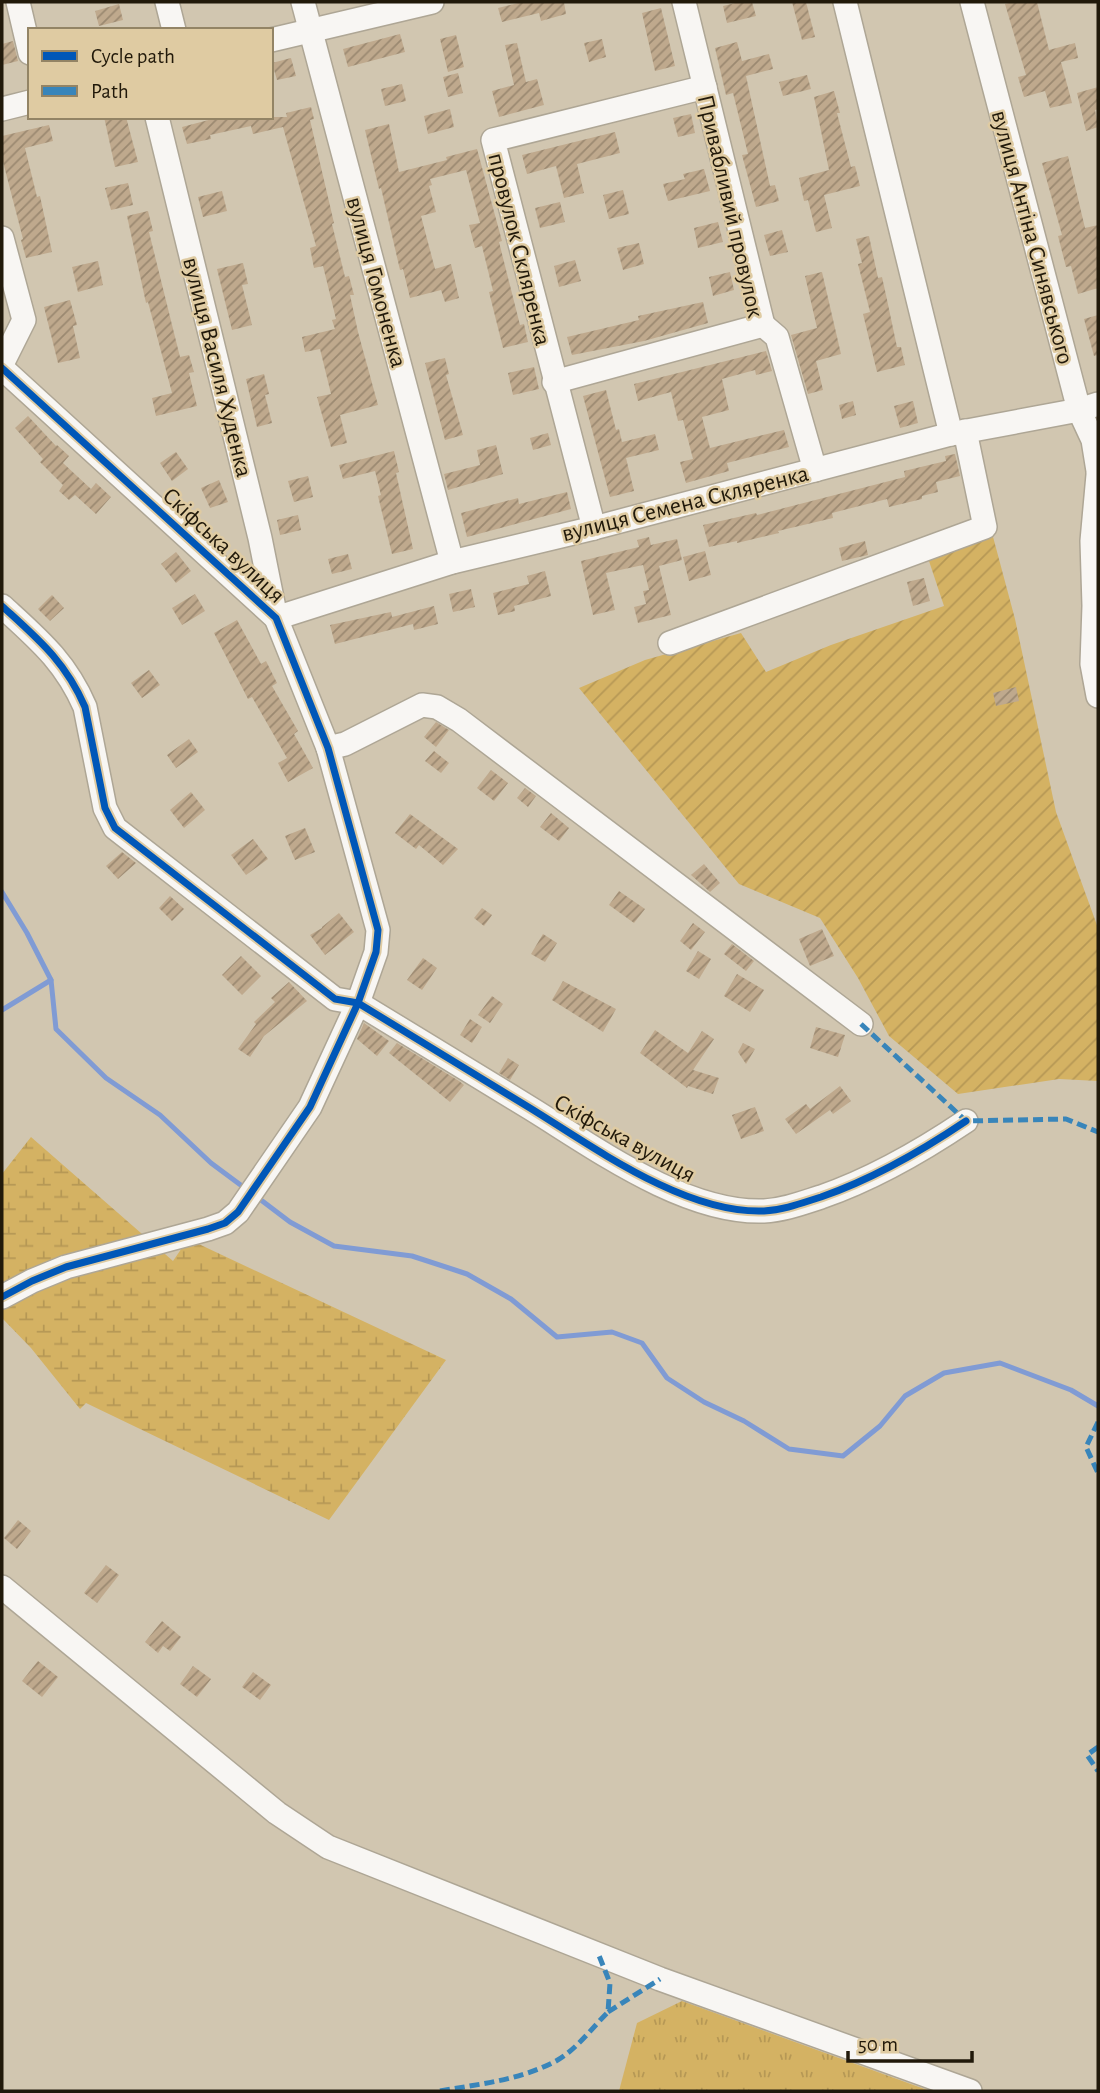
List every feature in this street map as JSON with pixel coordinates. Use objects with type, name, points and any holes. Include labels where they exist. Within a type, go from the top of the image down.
[{"type":"street","points":[[18,2],[28,44]]},
{"type":"street","points":[[167,2],[174,28]]},
{"type":"street","name":"вулиця Гомоненка","points":[[303,2],[452,562]]},
{"type":"street","name":"Привабливий провулок","points":[[554,382],[762,326],[684,2]]},
{"type":"street","points":[[670,643],[985,527],[845,2]]},
{"type":"street","name":"вулиця Антіна Синявського","points":[[972,2],[1088,407],[1098,473],[1092,541],[1092,664],[1098,696]]},
{"type":"street","points":[[273,39],[420,3]]},
{"type":"street","name":"провулок Скляренка","points":[[594,528],[493,140],[705,87]]},
{"type":"street","points":[[2,109],[28,102]]},
{"type":"street","name":"вулиця Василя Худенка","points":[[157,119],[260,538],[276,618]]},
{"type":"street","name":"Скіфська вулиця","points":[[2,238],[24,320],[2,366],[276,618],[328,748],[378,930],[376,952],[358,1003],[310,1107],[238,1212],[225,1223],[208,1230],[66,1267],[2,1297]]},
{"type":"street","points":[[762,326],[777,337],[815,470]]},
{"type":"street","name":"вулиця Семена Скляренка","points":[[276,618],[452,562],[594,528],[958,433],[1088,407]]},
{"type":"street","name":"Скіфська вулиця","points":[[2,606],[58,660],[78,692],[85,707],[105,808],[115,828],[335,999],[358,1003],[615,1160],[676,1192],[731,1209],[765,1211],[794,1206],[854,1185],[919,1153],[965,1121]]},
{"type":"street","points":[[328,748],[345,744],[422,705],[438,707],[459,720],[861,1024]]},
{"type":"street","points":[[2,1587],[277,1813],[328,1847],[660,1979],[970,2091]]},
{"type":"green space","points":[[992,533],[1015,619],[1056,812],[1098,928],[1098,1081],[1059,1079],[958,1094],[889,1036],[858,978],[820,918],[739,884],[579,688],[645,660],[741,633],[766,672],[831,645],[944,606],[928,558]]},
{"type":"green space","points":[[31,1137],[173,1261],[188,1239],[446,1360],[329,1520],[86,1403],[80,1409],[31,1348],[2,1318],[2,1174]]},
{"type":"green space","points":[[682,2001],[930,2091],[619,2091],[637,2023]]},
{"type":"building","points":[[523,2],[564,2],[566,14],[541,21],[539,13],[502,22],[498,8]]},
{"type":"building","points":[[752,2],[756,16],[727,23],[723,6]]},
{"type":"building","points":[[792,2],[806,2],[815,37],[802,40]]},
{"type":"building","points":[[1037,2],[1049,50],[1075,43],[1078,58],[1061,62],[1072,103],[1050,108],[1045,91],[1024,97],[1018,77],[1026,75],[1005,4]]},
{"type":"building","points":[[119,4],[123,20],[99,26],[95,11]]},
{"type":"building","points":[[661,8],[675,66],[655,71],[642,13]]},
{"type":"building","points":[[400,34],[405,52],[348,67],[343,49]]},
{"type":"building","points":[[456,35],[464,67],[448,72],[440,39]]},
{"type":"building","points":[[602,39],[606,57],[589,62],[584,43]]},
{"type":"building","points":[[13,41],[18,61],[2,65],[2,44]]},
{"type":"building","points":[[737,42],[742,61],[769,54],[773,69],[746,76],[770,186],[775,185],[779,201],[756,207],[742,155],[748,154],[733,93],[726,95],[715,48]]},
{"type":"building","points":[[517,43],[526,82],[537,79],[544,105],[499,117],[492,91],[514,85],[505,45]]},
{"type":"building","points":[[291,58],[296,76],[277,80],[273,63]]},
{"type":"building","points":[[458,73],[463,93],[448,97],[443,77]]},
{"type":"building","points":[[807,75],[811,89],[783,96],[779,82]]},
{"type":"building","points":[[402,84],[406,101],[385,106],[381,89]]},
{"type":"building","points":[[1098,87],[1098,109],[1095,110],[1098,127],[1086,131],[1077,93]]},
{"type":"building","points":[[834,91],[851,167],[855,166],[860,186],[824,195],[832,228],[816,232],[808,200],[804,201],[799,178],[829,170],[814,97]]},
{"type":"building","points":[[311,107],[314,119],[310,120],[334,223],[332,224],[345,277],[349,276],[354,295],[350,295],[378,405],[340,415],[347,443],[331,447],[317,397],[331,394],[320,349],[305,352],[302,337],[335,329],[332,320],[336,319],[323,266],[314,268],[310,248],[316,246],[283,127],[253,134],[251,126],[210,135],[211,139],[187,144],[182,127],[212,119],[273,119],[287,117],[286,113]]},
{"type":"building","points":[[450,109],[454,127],[428,134],[424,116]]},
{"type":"building","points":[[691,114],[695,133],[678,137],[673,118]]},
{"type":"building","points":[[104,119],[127,119],[138,162],[115,167]]},
{"type":"building","points":[[389,124],[399,172],[477,149],[502,241],[499,242],[520,325],[524,324],[528,342],[503,348],[489,292],[493,291],[482,246],[475,248],[469,225],[480,223],[466,170],[430,179],[432,185],[429,186],[436,212],[421,216],[435,269],[451,264],[459,298],[445,302],[441,290],[410,298],[403,269],[400,270],[365,130]]},
{"type":"building","points":[[49,125],[53,141],[25,148],[37,197],[40,196],[52,252],[26,258],[2,158],[2,136]]},
{"type":"building","points":[[615,132],[620,153],[577,164],[584,193],[564,198],[556,166],[527,174],[522,155]]},
{"type":"building","points":[[1068,156],[1085,228],[1098,225],[1098,288],[1078,294],[1071,266],[1066,267],[1058,236],[1062,235],[1042,163]]},
{"type":"building","points":[[704,169],[710,191],[668,201],[663,184],[685,179],[683,174]]},
{"type":"building","points":[[128,183],[133,205],[111,210],[105,188]]},
{"type":"building","points":[[623,190],[629,214],[609,219],[603,195]]},
{"type":"building","points":[[222,191],[227,211],[203,217],[198,197]]},
{"type":"building","points":[[560,202],[565,222],[540,228],[535,208]]},
{"type":"building","points":[[148,211],[153,231],[149,232],[180,357],[189,355],[194,372],[189,373],[197,406],[156,416],[152,398],[172,393],[148,302],[146,303],[127,216]]},
{"type":"building","points":[[718,222],[723,242],[698,248],[694,228]]},
{"type":"building","points":[[782,230],[788,252],[770,256],[764,235]]},
{"type":"building","points":[[869,236],[878,278],[882,277],[897,347],[901,347],[905,365],[877,372],[863,314],[870,312],[858,264],[862,263],[856,239]]},
{"type":"building","points":[[639,243],[644,264],[623,270],[617,248]]},
{"type":"building","points":[[575,260],[581,281],[559,287],[554,266]]},
{"type":"building","points":[[98,261],[103,285],[78,292],[72,267]]},
{"type":"building","points":[[243,263],[248,284],[242,285],[252,325],[232,330],[217,269]]},
{"type":"building","points":[[730,272],[734,290],[713,296],[709,277]]},
{"type":"building","points":[[822,272],[841,354],[816,361],[823,390],[808,394],[791,335],[817,328],[805,276]]},
{"type":"building","points":[[70,300],[77,325],[73,326],[80,358],[58,363],[44,307]]},
{"type":"building","points":[[703,302],[708,323],[644,341],[572,355],[567,337],[639,320],[638,316]]},
{"type":"building","points":[[1098,315],[1098,355],[1094,356],[1084,319]]},
{"type":"building","points":[[766,351],[772,371],[756,375],[755,370],[722,379],[729,410],[702,417],[710,448],[784,430],[789,447],[727,463],[729,471],[686,483],[680,462],[693,459],[683,420],[678,421],[671,392],[638,401],[634,384]]},
{"type":"building","points":[[445,358],[449,374],[446,375],[463,435],[445,440],[425,363]]},
{"type":"building","points":[[534,367],[539,389],[513,395],[508,373]]},
{"type":"building","points":[[264,374],[269,394],[265,395],[272,423],[257,427],[246,379]]},
{"type":"building","points":[[606,390],[616,430],[619,429],[622,442],[655,434],[659,450],[626,458],[634,491],[610,497],[583,396]]},
{"type":"building","points":[[853,401],[856,415],[842,419],[839,405]]},
{"type":"building","points":[[913,401],[918,423],[900,428],[894,406]]},
{"type":"building","points":[[28,416],[69,456],[63,463],[91,489],[96,483],[111,497],[96,514],[75,495],[69,500],[59,491],[63,485],[40,462],[43,459],[15,428]]},
{"type":"building","points":[[548,433],[551,445],[533,450],[530,438]]},
{"type":"building","points":[[496,445],[503,474],[448,490],[444,474],[480,465],[477,450]]},
{"type":"building","points":[[394,451],[399,472],[396,473],[413,549],[392,554],[375,471],[343,479],[339,465]]},
{"type":"building","points":[[176,452],[188,469],[172,481],[160,463]]},
{"type":"building","points":[[955,454],[960,476],[936,482],[938,492],[922,496],[922,499],[889,507],[887,499],[832,513],[833,518],[778,531],[779,533],[709,547],[703,525],[756,513],[757,515],[905,477],[904,471],[946,461],[945,456]]},
{"type":"building","points":[[308,476],[313,497],[294,502],[288,481]]},
{"type":"building","points":[[219,480],[228,502],[210,508],[201,488]]},
{"type":"building","points":[[567,492],[571,509],[467,537],[461,513],[518,498],[519,504]]},
{"type":"building","points":[[298,515],[301,530],[280,535],[277,520]]},
{"type":"building","points":[[649,537],[651,545],[677,539],[682,560],[659,566],[671,615],[638,623],[634,607],[646,604],[643,591],[649,590],[643,565],[606,573],[615,610],[593,615],[581,561],[639,547],[637,540]]},
{"type":"building","points":[[865,541],[868,555],[842,561],[839,548]]},
{"type":"building","points":[[705,551],[711,575],[689,581],[683,557]]},
{"type":"building","points":[[176,552],[191,571],[176,583],[161,564]]},
{"type":"building","points":[[348,554],[352,569],[332,574],[328,559]]},
{"type":"building","points":[[545,571],[551,596],[514,606],[515,611],[498,615],[493,593],[529,584],[527,576]]},
{"type":"building","points":[[924,578],[930,601],[913,606],[907,582]]},
{"type":"building","points":[[471,589],[475,607],[453,612],[449,594]]},
{"type":"building","points":[[195,594],[205,611],[182,625],[172,608]]},
{"type":"building","points":[[52,595],[64,608],[50,621],[38,609]]},
{"type":"building","points":[[434,606],[438,624],[414,630],[413,624],[335,644],[330,625],[391,612],[392,617]]},
{"type":"building","points":[[237,620],[261,664],[266,661],[277,683],[272,686],[298,731],[294,734],[313,768],[288,782],[278,763],[287,758],[252,697],[248,699],[214,633]]},
{"type":"building","points":[[149,670],[160,685],[142,698],[131,683]]},
{"type":"building","points":[[1016,687],[1019,701],[996,706],[993,693]]},
{"type":"building","points":[[436,722],[449,730],[436,747],[424,737]]},
{"type":"building","points":[[189,739],[198,752],[176,768],[167,755]]},
{"type":"building","points":[[434,751],[449,763],[441,773],[425,761]]},
{"type":"building","points":[[491,770],[508,783],[494,801],[477,788]]},
{"type":"building","points":[[525,788],[536,796],[528,807],[517,798]]},
{"type":"building","points":[[191,792],[205,810],[184,828],[170,810]]},
{"type":"building","points":[[551,813],[569,828],[559,841],[540,827]]},
{"type":"building","points":[[410,814],[458,849],[443,865],[419,845],[416,849],[395,833]]},
{"type":"building","points":[[305,828],[315,852],[295,860],[285,836]]},
{"type":"building","points":[[253,839],[268,859],[246,875],[231,855]]},
{"type":"building","points":[[122,852],[136,863],[118,879],[106,866]]},
{"type":"building","points":[[704,864],[720,883],[710,892],[691,875]]},
{"type":"building","points":[[619,891],[645,909],[634,923],[609,905]]},
{"type":"building","points":[[170,896],[184,909],[172,921],[159,908]]},
{"type":"building","points":[[482,908],[492,915],[484,926],[474,918]]},
{"type":"building","points":[[339,913],[354,932],[325,955],[310,935]]},
{"type":"building","points":[[693,923],[705,932],[691,950],[680,941]]},
{"type":"building","points":[[822,929],[834,956],[810,966],[799,939]]},
{"type":"building","points":[[543,934],[557,943],[545,962],[531,954]]},
{"type":"building","points":[[732,944],[754,961],[746,971],[724,954]]},
{"type":"building","points":[[698,951],[711,959],[699,979],[686,971]]},
{"type":"building","points":[[241,956],[261,976],[242,995],[222,975]]},
{"type":"building","points":[[423,958],[437,968],[422,990],[407,980]]},
{"type":"building","points":[[737,974],[764,990],[750,1012],[724,996]]},
{"type":"building","points":[[563,981],[616,1009],[603,1032],[552,1000]]},
{"type":"building","points":[[289,982],[307,1001],[264,1036],[250,1057],[238,1049],[256,1024],[254,1022],[275,1002],[271,998]]},
{"type":"building","points":[[492,996],[503,1004],[490,1023],[478,1015]]},
{"type":"building","points":[[470,1019],[482,1027],[472,1043],[460,1035]]},
{"type":"building","points":[[364,1023],[389,1041],[377,1056],[357,1039]]},
{"type":"building","points":[[816,1027],[845,1035],[838,1057],[810,1048]]},
{"type":"building","points":[[655,1030],[688,1053],[702,1031],[714,1039],[693,1070],[719,1078],[713,1094],[688,1086],[687,1088],[640,1053]]},
{"type":"building","points":[[397,1043],[464,1085],[450,1102],[389,1053]]},
{"type":"building","points":[[743,1043],[755,1049],[746,1064],[738,1052]]},
{"type":"building","points":[[508,1058],[519,1065],[510,1080],[499,1073]]},
{"type":"building","points":[[840,1086],[851,1101],[833,1114],[830,1110],[796,1134],[785,1119],[806,1104],[810,1109]]},
{"type":"building","points":[[755,1107],[764,1131],[741,1139],[732,1115]]},
{"type":"building","points":[[18,1520],[31,1531],[17,1549],[4,1538]]},
{"type":"building","points":[[106,1565],[119,1575],[97,1603],[84,1593]]},
{"type":"building","points":[[162,1621],[181,1637],[170,1651],[163,1646],[158,1653],[145,1642]]},
{"type":"building","points":[[38,1661],[58,1677],[42,1697],[22,1681]]},
{"type":"building","points":[[193,1666],[211,1679],[197,1697],[180,1684]]},
{"type":"building","points":[[253,1672],[271,1685],[260,1700],[242,1687]]},
{"type":"waterway","points":[[2,892],[51,980],[56,1029],[106,1078],[160,1115],[211,1163],[246,1189]]},
{"type":"waterway","points":[[2,1010],[51,980]]},
{"type":"waterway","points":[[257,1197],[290,1222],[334,1246],[412,1256],[467,1274],[511,1299],[557,1337],[612,1332],[642,1343],[667,1378],[704,1402],[744,1421],[789,1449],[843,1456],[880,1426],[905,1396],[944,1373],[1000,1363],[1071,1390],[1098,1406]]},
{"type":"marked path","points":[[861,1024],[966,1121],[1066,1119],[1098,1132]]},
{"type":"marked path","points":[[1098,1422],[1086,1447],[1098,1473]]},
{"type":"marked path","points":[[1098,1747],[1087,1755],[1098,1771]]},
{"type":"marked path","points":[[440,2091],[500,2081],[528,2073],[556,2061],[570,2051],[608,2012],[610,1983],[598,1953]]},
{"type":"marked path","points":[[608,2012],[660,1979]]},
{"type":"cycle path","points":[[2,368],[276,618],[328,748],[378,930],[376,952],[358,1003],[310,1107],[238,1212],[225,1223],[208,1229],[66,1267],[2,1297]]},
{"type":"cycle path","points":[[2,606],[50,652],[77,691],[85,707],[105,808],[115,828],[335,999],[358,1003],[642,1176],[703,1202],[734,1209],[779,1209],[821,1197],[878,1173],[966,1121]]}]
